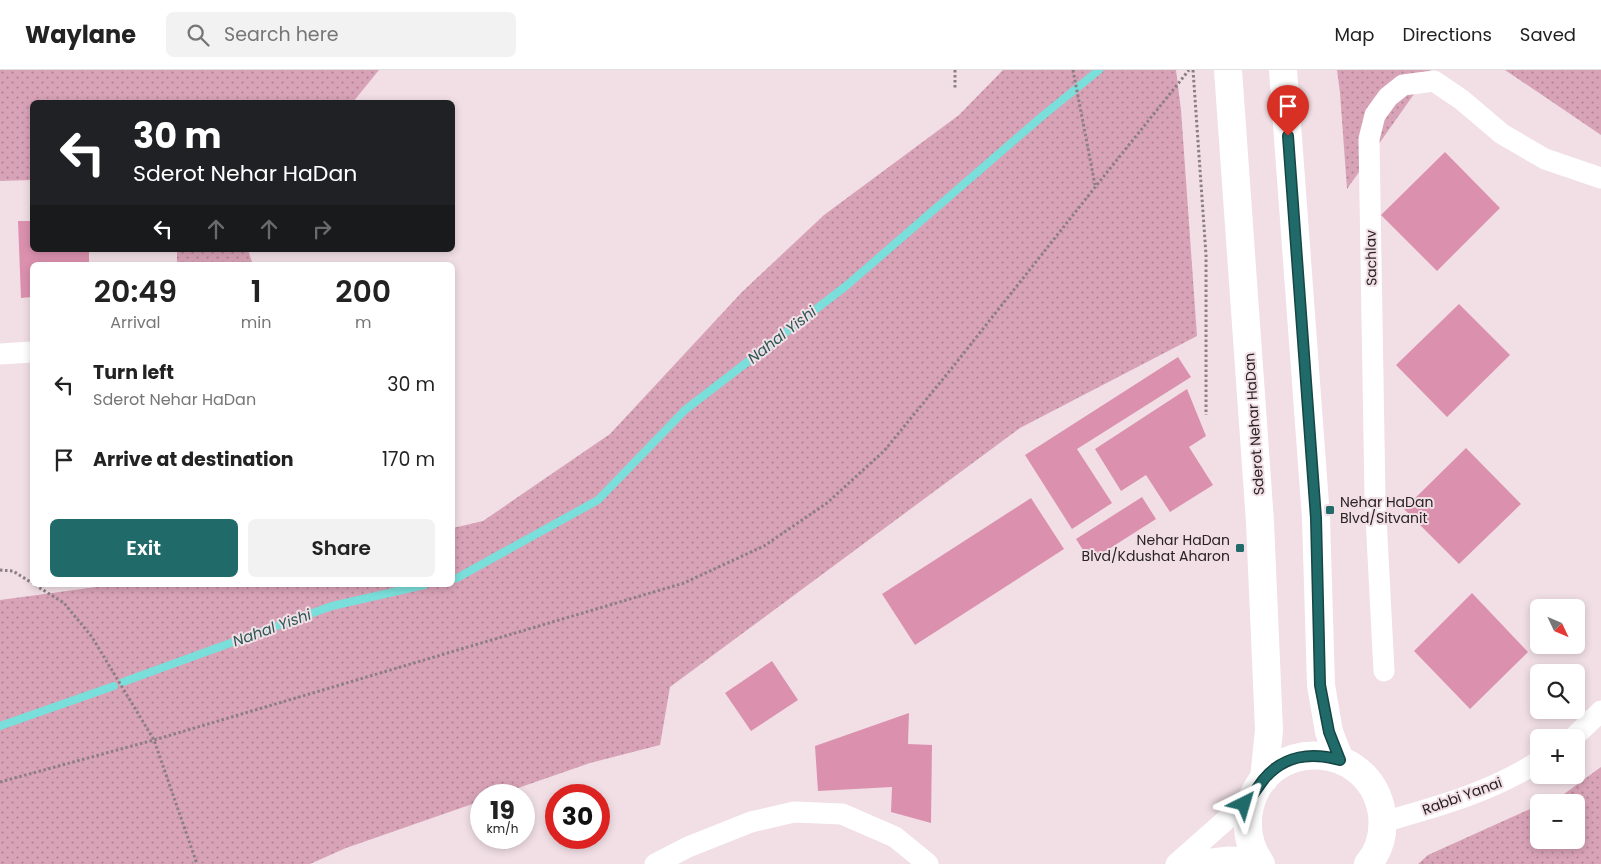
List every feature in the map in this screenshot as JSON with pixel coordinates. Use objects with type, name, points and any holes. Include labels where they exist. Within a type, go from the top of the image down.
[{"type":"main road","points":[[1283,70],[1316,518],[1320,685],[1329,732],[1340,760]]},
{"type":"main road","name":"Sderot Nehar HaDan","points":[[1229,78],[1261,531],[1269,730],[1258,788],[1248,817],[1249,839],[1259,861]]},
{"type":"main road","points":[[1258,788],[1276,768],[1291,760],[1307,756],[1324,756],[1340,760],[1357,770],[1371,784],[1380,803],[1383,822],[1381,841],[1368,864]]},
{"type":"street","name":"Sachlav","points":[[1384,671],[1375,478],[1369,139],[1375,115],[1388,97],[1403,85],[1434,81],[1462,100],[1502,134],[1545,159],[1601,178]]},
{"type":"street","points":[[0,354],[30,352]]},
{"type":"street","points":[[1582,729],[1601,711]]},
{"type":"street","name":"Rabbi Yanai","points":[[1383,822],[1450,803],[1520,774],[1530,767]]},
{"type":"street","points":[[1177,863],[1258,788]]},
{"type":"street","points":[[655,864],[688,846],[751,822],[794,812],[842,814],[895,837],[928,864]]},
{"type":"street","points":[[1177,863],[1229,857],[1259,861]]},
{"type":"path","points":[[955,70],[955,88]]},
{"type":"path","points":[[1073,70],[1096,186]]},
{"type":"path","points":[[0,782],[154,740],[684,583],[764,546],[827,503],[884,450],[1191,70]]},
{"type":"path","points":[[1191,70],[1196,113],[1206,255],[1206,415]]},
{"type":"path","points":[[0,570],[13,571],[30,582]]},
{"type":"path","points":[[39,587],[64,603],[92,637],[154,740],[197,864]]},
{"type":"shaded area","points":[[0,70],[379,70],[355,100],[30,100],[30,180],[0,181]]},
{"type":"shaded area","points":[[1003,70],[1176,70],[1181,110],[1197,336],[1020,428],[670,687],[660,745],[590,763],[530,784],[470,784],[470,805],[346,848],[310,864],[0,864],[0,600],[96,587],[455,587],[455,528],[483,521],[610,434],[742,292],[824,215],[959,115]]},
{"type":"shaded area","points":[[1337,70],[1431,70],[1347,189],[1340,93]]},
{"type":"shaded area","points":[[1505,70],[1601,70],[1601,135]]},
{"type":"shaded area","points":[[177,252],[249,252],[252,262],[177,262]]},
{"type":"shaded area","points":[[1601,767],[1601,864],[1418,864],[1428,855],[1530,809],[1530,849],[1585,849],[1585,794],[1564,794],[1578,784],[1585,784],[1585,779]]},
{"type":"building","points":[[1445,152],[1500,208],[1437,271],[1381,215]]},
{"type":"building","points":[[18,221],[30,221],[30,252],[89,252],[89,262],[30,262],[30,297],[21,298]]},
{"type":"building","points":[[1459,304],[1510,355],[1447,417],[1396,365]]},
{"type":"building","points":[[1178,357],[1191,377],[1077,449],[1112,503],[1072,529],[1025,455]]},
{"type":"building","points":[[1187,389],[1206,436],[1189,447],[1213,485],[1170,512],[1146,475],[1121,491],[1095,449]]},
{"type":"building","points":[[1466,448],[1521,504],[1459,564],[1404,509]]},
{"type":"building","points":[[1142,497],[1156,519],[1090,561],[1076,539]]},
{"type":"building","points":[[1031,498],[1064,549],[915,645],[882,594]]},
{"type":"building","points":[[1472,593],[1528,652],[1470,709],[1414,651]]},
{"type":"building","points":[[772,661],[798,700],[751,731],[725,693]]},
{"type":"building","points":[[909,713],[908,744],[932,745],[931,823],[891,812],[892,787],[818,791],[815,746]]},
{"type":"waterway","name":"Nahal Yishi","points":[[455,578],[598,500],[685,410],[846,286],[1040,118],[1099,70]]},
{"type":"waterway","name":"Nahal Yishi","points":[[123,682],[332,606],[415,587]]},
{"type":"waterway","name":"Nahal Yishi","points":[[0,726],[114,686]]},
{"type":"place","name":"Nehar HaDan Blvd/Sitvanit","points":[[1330,510]]},
{"type":"place","name":"Nehar HaDan Blvd/Kdushat Aharon","points":[[1240,548]]},
{"type":"route","points":[[1244,804],[1252,797],[1264,779],[1276,768],[1291,760],[1307,756],[1324,756],[1340,760],[1329,732],[1320,685],[1316,518],[1288,136]]}]
